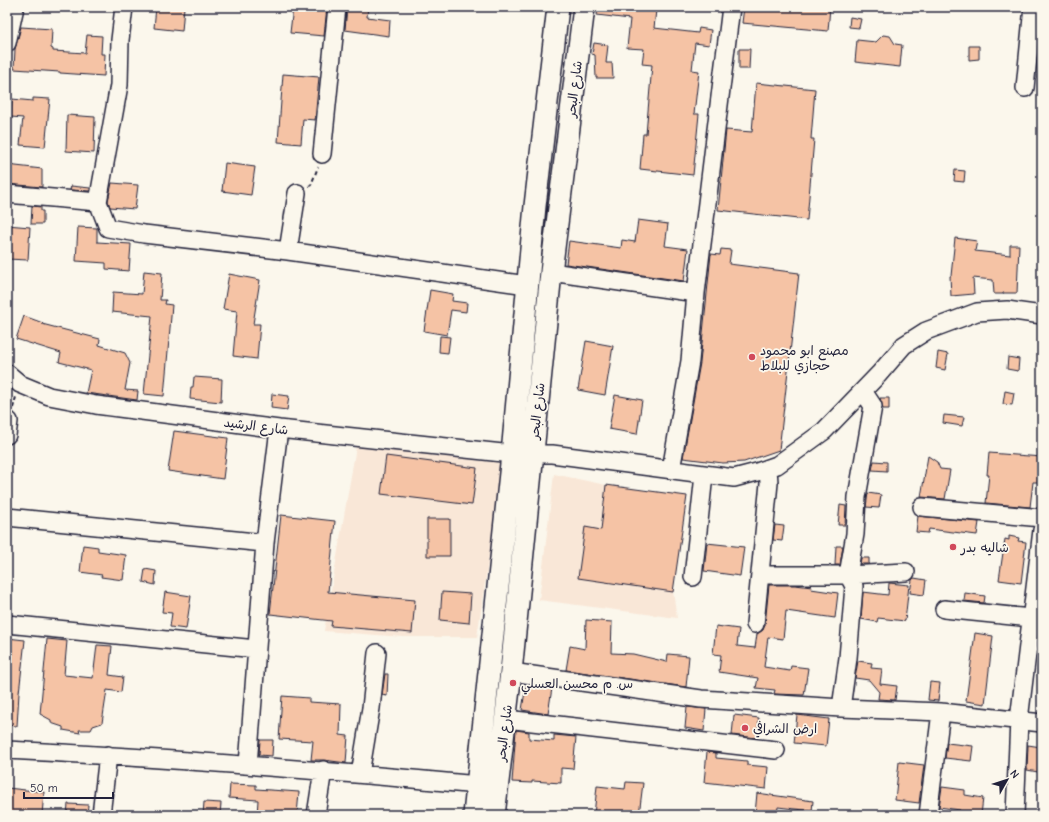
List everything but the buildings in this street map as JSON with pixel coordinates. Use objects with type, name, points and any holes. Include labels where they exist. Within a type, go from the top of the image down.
[{"type":"main road","name":"شارع البحر","points":[[474,815],[512,454],[535,206],[558,7]]},
{"type":"main road","name":"شارع البحر","points":[[494,815],[511,672],[551,272],[584,7]]},
{"type":"main road","points":[[498,583],[520,585]]},
{"type":"street","points":[[7,43],[16,7]]},
{"type":"street","points":[[124,7],[120,40],[119,85],[98,202],[108,228],[144,234],[288,251],[527,286]]},
{"type":"street","points":[[322,154],[337,7]]},
{"type":"street","points":[[671,470],[690,361],[696,293],[731,7]]},
{"type":"street","points":[[1025,88],[1032,7]]},
{"type":"street","points":[[288,251],[297,193]]},
{"type":"street","points":[[7,194],[98,202]]},
{"type":"street","points":[[551,272],[696,293]]},
{"type":"street","points":[[533,454],[552,454],[734,478],[777,465],[824,431],[863,391],[904,345],[926,331],[978,312],[1007,310],[1042,315]]},
{"type":"street","name":"شارع الرشيد","points":[[7,373],[20,384],[49,396],[96,405],[279,429],[512,454]]},
{"type":"street","points":[[841,708],[848,658],[854,586],[848,575],[855,534],[857,497],[873,406],[863,391]]},
{"type":"street","points":[[248,765],[265,543],[279,429]]},
{"type":"street","points":[[755,624],[770,483],[768,468]]},
{"type":"street","points":[[693,577],[704,474]]},
{"type":"street","points":[[922,507],[1042,518]]},
{"type":"street","points":[[7,517],[265,543]]},
{"type":"street","points":[[1015,815],[1019,720],[1042,530]]},
{"type":"street","points":[[760,575],[848,575],[906,572]]},
{"type":"street","points":[[944,610],[1031,618]]},
{"type":"street","points":[[7,624],[256,649]]},
{"type":"street","points":[[360,774],[371,708],[377,653]]},
{"type":"street","points":[[511,672],[700,699],[841,708],[942,712],[1042,723]]},
{"type":"street","points":[[928,815],[942,712]]},
{"type":"street","points":[[506,718],[776,750]]},
{"type":"street","points":[[7,750],[108,755],[323,770],[478,785]]},
{"type":"street","points":[[100,815],[108,755]]},
{"type":"street","points":[[316,815],[323,770]]},
{"type":"path","points":[[297,193],[311,184],[322,154]]},
{"type":"path","points":[[8,428],[20,384]]},
{"type":"shaded area","points":[[356,447],[503,463],[477,637],[403,637],[324,631]]},
{"type":"shaded area","points":[[554,474],[606,485],[687,496],[673,592],[677,618],[539,600]]},
{"type":"place","name":"مصنع ابو محمود حجازي للبلاط","points":[[752,357]]},
{"type":"place","name":"شاليه بدر","points":[[953,547]]},
{"type":"place","name":"س. م محسن العسلي","points":[[513,683]]},
{"type":"place","name":"ارض الشرافي","points":[[745,728]]}]
